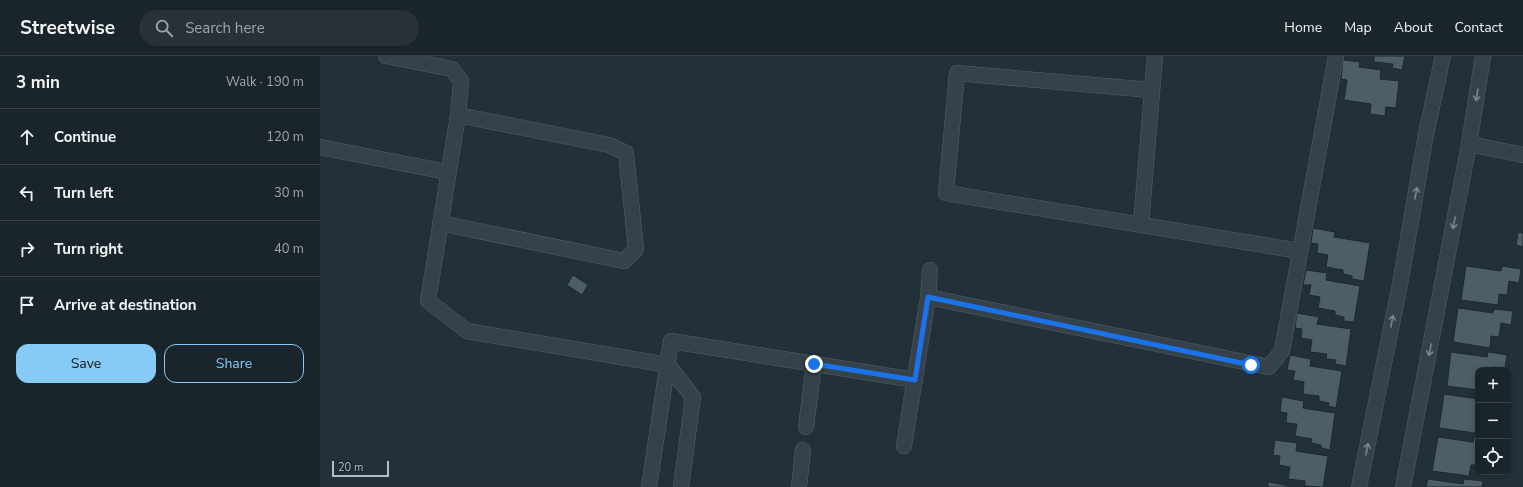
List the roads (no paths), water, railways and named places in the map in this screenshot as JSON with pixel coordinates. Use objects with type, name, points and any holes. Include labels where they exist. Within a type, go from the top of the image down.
[{"type":"street","points":[[386,56],[413,59],[452,69],[461,81],[458,115],[447,172],[428,301],[467,331],[668,365],[693,397],[681,487]]},
{"type":"street","points":[[1141,224],[1155,56]]},
{"type":"street","points":[[928,297],[1269,368],[1282,351],[1336,56]]},
{"type":"street","points":[[1359,487],[1401,279],[1426,134],[1443,56]]},
{"type":"street","points":[[1403,487],[1469,144],[1482,56]]},
{"type":"street","points":[[1151,90],[957,73],[946,193],[1300,251]]},
{"type":"street","points":[[440,223],[624,261],[636,249],[626,153],[609,146],[458,115]]},
{"type":"street","points":[[1469,144],[1523,155]]},
{"type":"street","points":[[320,147],[447,172]]},
{"type":"street","points":[[904,446],[928,297],[930,270]]},
{"type":"street","points":[[649,487],[671,341],[915,380]]},
{"type":"street","points":[[806,427],[814,364]]},
{"type":"street","points":[[800,487],[803,450]]}]
